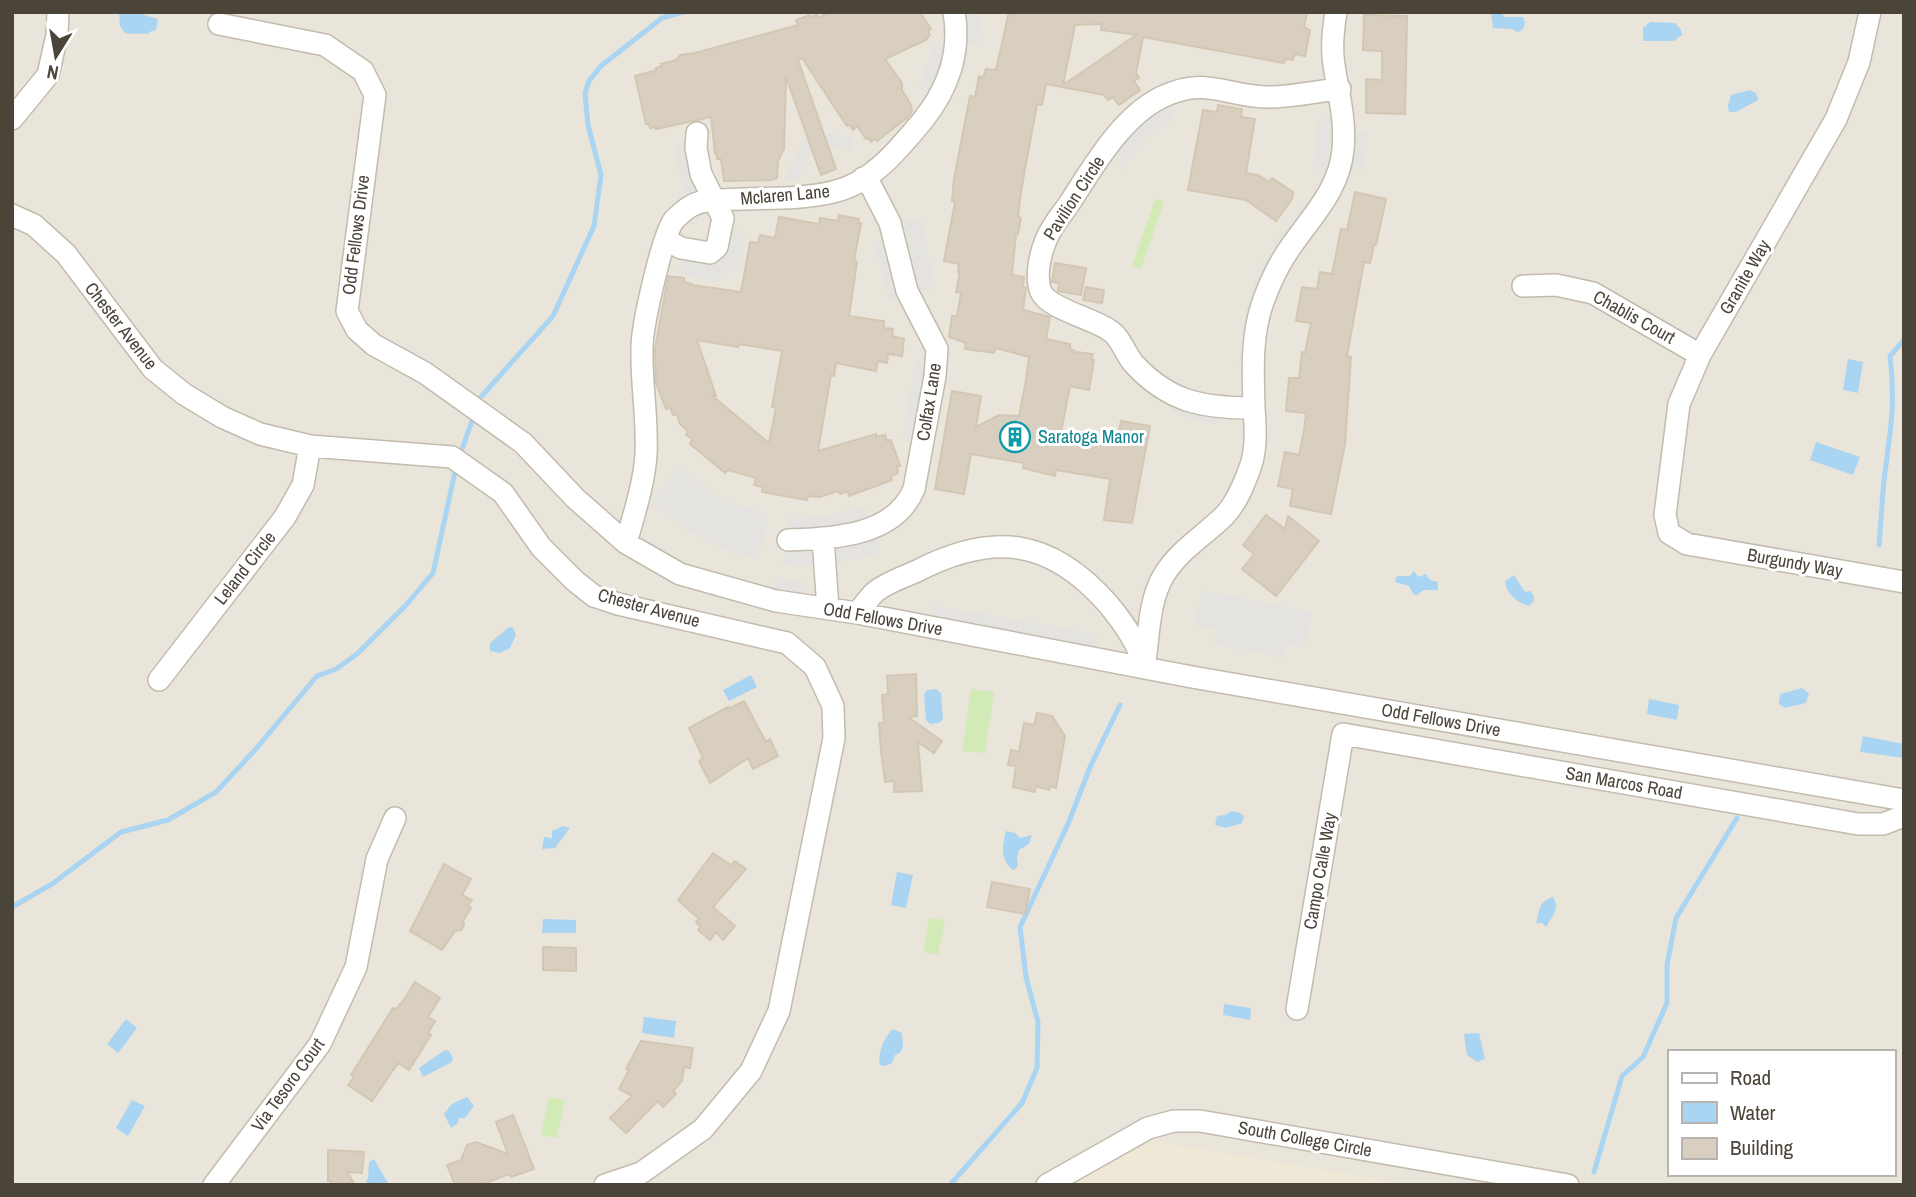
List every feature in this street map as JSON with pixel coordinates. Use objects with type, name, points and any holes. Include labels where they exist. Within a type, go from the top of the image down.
[{"type":"street","points":[[12,119],[48,75],[57,34],[58,12]]},
{"type":"street","name":"Mclaren Lane","points":[[626,542],[644,473],[646,453],[642,346],[655,277],[674,220],[692,205],[713,200],[792,198],[823,194],[850,186],[893,157],[936,105],[947,84],[957,31],[954,12]]},
{"type":"street","points":[[1144,668],[1154,600],[1163,576],[1181,552],[1226,514],[1242,488],[1252,461],[1255,431],[1254,337],[1262,304],[1275,272],[1291,246],[1323,205],[1337,175],[1343,150],[1340,89],[1334,64],[1333,34],[1336,12]]},
{"type":"street","name":"Granite Way","points":[[1687,544],[1669,533],[1665,515],[1679,404],[1700,355],[1836,119],[1859,62],[1870,12]]},
{"type":"street","name":"Odd Fellows Drive","points":[[219,24],[325,45],[363,71],[375,95],[348,287],[347,311],[357,330],[374,345],[425,373],[523,443],[575,498],[626,542],[680,574],[776,601],[857,613],[1144,668],[1904,800]]},
{"type":"street","name":"Pavilion Circle","points":[[1254,408],[1195,404],[1165,390],[1133,363],[1113,332],[1094,320],[1051,304],[1041,291],[1038,266],[1046,239],[1122,127],[1162,97],[1201,85],[1266,97],[1340,89]]},
{"type":"street","name":"Mclaren Lane","points":[[666,240],[681,248],[710,253],[717,247],[723,218],[701,174],[696,148],[697,133]]},
{"type":"street","name":"Colfax Lane","points":[[788,540],[857,533],[878,526],[895,516],[908,503],[914,489],[935,376],[937,349],[907,291],[890,223],[872,188],[863,178]]},
{"type":"street","name":"Chester Avenue","points":[[12,215],[34,225],[66,254],[153,369],[184,394],[222,417],[260,434],[310,446],[452,457],[503,493],[541,547],[594,596],[618,604],[788,643],[815,667],[833,706],[834,738],[779,1011],[751,1071],[703,1129],[641,1172],[605,1185]]},
{"type":"street","name":"Chablis Court","points":[[1523,286],[1556,285],[1593,293],[1700,355]]},
{"type":"street","name":"Leland Circle","points":[[159,680],[285,517],[303,485],[310,446]]},
{"type":"street","points":[[822,538],[828,609]]},
{"type":"street","name":"Burgundy Way","points":[[1687,544],[1904,582]]},
{"type":"street","points":[[857,613],[876,592],[946,556],[975,549],[1015,547],[1033,550],[1065,564],[1097,591],[1137,643],[1144,668]]},
{"type":"street","name":"San Marcos Road","points":[[1343,734],[1858,824],[1883,824],[1904,817]]},
{"type":"street","name":"Campo Calle Way","points":[[1297,1009],[1343,734]]},
{"type":"street","name":"Via Tesoro Court","points":[[214,1185],[320,1044],[356,967],[377,859],[395,818]]},
{"type":"street","name":"South College Circle","points":[[1051,1182],[1148,1128],[1174,1121],[1200,1121],[1568,1185]]},
{"type":"shaded area","points":[[12,12],[1904,12],[1904,1185],[12,1185]]},
{"type":"shaded area","points":[[965,12],[979,12],[983,44],[969,43]]},
{"type":"shaded area","points":[[933,46],[947,48],[931,96],[918,88]]},
{"type":"shaded area","points":[[1170,103],[1174,119],[1146,138],[1120,171],[1117,153],[1138,125]]},
{"type":"shaded area","points":[[1334,117],[1327,172],[1313,167],[1318,119]]},
{"type":"shaded area","points":[[1354,131],[1368,133],[1363,170],[1351,169]]},
{"type":"shaded area","points":[[828,133],[853,138],[850,152],[831,146],[810,154],[798,181],[784,179],[804,140]]},
{"type":"shaded area","points":[[689,144],[699,191],[685,193],[678,171],[676,145]]},
{"type":"shaded area","points":[[1306,203],[1313,205],[1245,370],[1239,367],[1242,330],[1250,295],[1263,262]]},
{"type":"shaded area","points":[[920,218],[936,288],[920,291],[903,222]]},
{"type":"shaded area","points":[[732,229],[746,232],[742,262],[714,282],[678,274],[681,258],[717,262],[727,254]]},
{"type":"shaded area","points":[[886,238],[903,296],[889,301],[873,242]]},
{"type":"shaded area","points":[[916,359],[930,363],[915,440],[902,438]]},
{"type":"shaded area","points":[[1167,402],[1196,415],[1222,419],[1218,425],[1195,421],[1171,412]]},
{"type":"shaded area","points":[[680,466],[728,501],[769,515],[759,559],[707,542],[650,503]]},
{"type":"shaded area","points":[[864,507],[881,552],[841,563],[783,565],[789,519],[825,516]]},
{"type":"shaded area","points":[[776,576],[807,583],[805,596],[772,589]]},
{"type":"shaded area","points":[[1201,590],[1312,612],[1305,648],[1285,644],[1283,658],[1213,644],[1216,629],[1194,625]]},
{"type":"shaded area","points":[[932,605],[1097,634],[1095,648],[929,618]]},
{"type":"shaded area","points":[[1153,1141],[1409,1185],[1066,1185]]},
{"type":"green space","points":[[1155,199],[1164,202],[1141,269],[1132,266]]},
{"type":"green space","points":[[971,689],[994,692],[985,753],[962,751]]},
{"type":"green space","points":[[929,918],[945,920],[938,955],[923,952]]},
{"type":"green space","points":[[549,1097],[565,1100],[557,1138],[541,1135]]},
{"type":"water","points":[[119,12],[135,12],[158,19],[156,30],[149,34],[125,33],[120,26]]},
{"type":"water","points":[[1491,12],[1500,12],[1505,17],[1523,17],[1523,29],[1518,32],[1493,28]]},
{"type":"water","points":[[1650,22],[1675,23],[1682,35],[1674,41],[1643,41],[1643,28]]},
{"type":"water","points":[[1750,90],[1756,93],[1758,100],[1736,112],[1729,112],[1731,95]]},
{"type":"water","points":[[1848,359],[1863,362],[1858,393],[1843,390]]},
{"type":"water","points":[[1816,442],[1860,457],[1853,475],[1810,460]]},
{"type":"water","points":[[1414,571],[1418,577],[1426,574],[1430,580],[1438,582],[1438,590],[1424,590],[1417,595],[1413,594],[1409,586],[1395,582],[1397,576],[1410,576]]},
{"type":"water","points":[[1514,575],[1525,592],[1530,591],[1534,596],[1534,601],[1529,606],[1517,600],[1508,590],[1505,581]]},
{"type":"water","points":[[509,627],[513,628],[516,635],[510,648],[500,653],[490,651],[490,643]]},
{"type":"water","points":[[751,675],[757,687],[729,701],[723,690]]},
{"type":"water","points":[[1802,688],[1809,693],[1806,703],[1785,708],[1779,704],[1780,694]]},
{"type":"water","points":[[936,689],[941,693],[943,719],[939,723],[930,724],[926,720],[924,694],[927,690]]},
{"type":"water","points":[[1649,699],[1679,705],[1677,720],[1647,714]]},
{"type":"water","points":[[1863,736],[1904,744],[1904,758],[1860,752]]},
{"type":"water","points":[[1232,811],[1244,816],[1242,823],[1226,828],[1215,825],[1217,816]]},
{"type":"water","points":[[563,826],[570,828],[555,848],[542,849],[544,837],[552,838],[552,831]]},
{"type":"water","points":[[1006,831],[1015,833],[1020,838],[1032,835],[1029,844],[1019,850],[1018,866],[1014,870],[1004,858]]},
{"type":"water","points":[[897,872],[913,875],[906,908],[891,905]]},
{"type":"water","points":[[1553,897],[1556,909],[1546,927],[1542,923],[1536,923],[1542,904]]},
{"type":"water","points":[[543,919],[576,920],[576,933],[542,933]]},
{"type":"water","points":[[1224,1004],[1251,1008],[1250,1020],[1223,1015]]},
{"type":"water","points":[[644,1017],[676,1021],[674,1038],[642,1033]]},
{"type":"water","points":[[126,1019],[137,1028],[118,1053],[107,1044]]},
{"type":"water","points":[[893,1029],[902,1033],[903,1047],[892,1063],[880,1065],[882,1045]]},
{"type":"water","points":[[1479,1033],[1485,1059],[1477,1062],[1467,1055],[1464,1034]]},
{"type":"water","points":[[445,1050],[449,1051],[452,1062],[423,1077],[419,1068]]},
{"type":"water","points":[[467,1097],[474,1106],[465,1118],[459,1118],[458,1123],[451,1128],[444,1114],[452,1104]]},
{"type":"water","points":[[132,1100],[145,1106],[128,1136],[116,1128]]},
{"type":"water","points":[[374,1159],[388,1183],[386,1185],[368,1185],[366,1181],[369,1162]]},
{"type":"building","points":[[830,12],[920,12],[931,29],[926,40],[885,59],[902,83],[902,90],[912,111],[877,141],[866,139],[857,126],[853,130],[850,125],[847,126],[802,58],[798,60],[836,169],[821,175],[786,77],[784,149],[778,161],[777,178],[772,180],[724,181],[721,159],[717,159],[715,154],[711,117],[656,129],[646,124],[635,76],[657,70],[661,64],[676,60],[680,55],[798,25],[796,20],[817,14],[818,18]]},
{"type":"building","points":[[1009,12],[1307,12],[1304,27],[1310,30],[1305,56],[1295,54],[1293,60],[1285,59],[1284,63],[1143,37],[1136,73],[1139,78],[1134,81],[1140,90],[1119,105],[1113,97],[1108,100],[1104,95],[1046,84],[1042,105],[1037,104],[1021,191],[1018,217],[1021,218],[1016,234],[1012,275],[1024,277],[1023,286],[1026,288],[1023,310],[1050,317],[1046,339],[1070,344],[1070,349],[1076,352],[1093,354],[1089,390],[1070,386],[1061,432],[1117,442],[1121,421],[1150,426],[1132,523],[1104,520],[1110,479],[1056,470],[1055,476],[1023,468],[1024,463],[971,454],[964,494],[935,489],[952,391],[981,396],[976,427],[999,415],[1019,416],[1026,380],[1029,357],[996,348],[994,353],[965,349],[966,343],[949,337],[952,316],[957,316],[961,293],[956,292],[959,264],[944,261],[955,202],[952,201],[954,179],[970,96],[975,97],[979,76],[983,78],[986,69],[996,70]],"holes":[[[1102,24],[1101,30],[1136,35],[1063,85],[1075,25]]]},
{"type":"building","points":[[1364,15],[1407,16],[1405,114],[1366,113],[1366,79],[1382,80],[1382,51],[1363,50]]},
{"type":"building","points":[[1218,105],[1242,109],[1241,117],[1255,119],[1246,173],[1258,175],[1269,182],[1272,178],[1293,192],[1292,199],[1276,221],[1246,200],[1188,190],[1203,110],[1217,112]]},
{"type":"building","points":[[1355,192],[1386,199],[1370,263],[1364,262],[1347,356],[1351,357],[1345,444],[1331,514],[1290,506],[1293,489],[1278,486],[1285,452],[1299,455],[1304,431],[1306,413],[1286,411],[1289,378],[1299,378],[1302,352],[1305,353],[1311,323],[1296,321],[1302,287],[1317,289],[1320,272],[1332,274],[1341,229],[1347,230]]},
{"type":"building","points":[[839,215],[859,219],[858,223],[861,223],[849,316],[884,321],[884,328],[893,329],[892,336],[904,339],[902,356],[888,354],[887,363],[878,361],[876,371],[836,363],[834,376],[831,375],[818,451],[876,434],[876,437],[885,435],[887,441],[891,440],[900,466],[897,466],[898,473],[891,476],[892,480],[849,496],[848,491],[840,494],[838,491],[820,497],[808,496],[807,500],[762,492],[763,487],[754,485],[756,478],[728,470],[725,473],[690,444],[692,439],[686,435],[688,431],[680,424],[677,414],[673,415],[670,407],[666,409],[656,383],[655,349],[668,276],[684,278],[684,282],[692,285],[741,292],[750,242],[758,243],[760,235],[775,238],[779,217],[819,224],[820,218],[838,221]],"holes":[[[697,340],[738,347],[739,344],[782,351],[769,443],[711,395],[716,396]]]},
{"type":"building","points":[[1055,263],[1086,268],[1081,295],[1058,291],[1059,283],[1052,282]]},
{"type":"building","points":[[1086,287],[1104,290],[1102,303],[1083,300]]},
{"type":"building","points":[[1266,515],[1285,529],[1288,516],[1319,541],[1276,596],[1242,569],[1254,554],[1243,545]]},
{"type":"building","points":[[916,674],[917,716],[908,717],[942,741],[934,753],[918,742],[922,791],[894,792],[894,781],[885,782],[881,751],[879,723],[884,723],[882,695],[888,694],[887,676]]},
{"type":"building","points":[[744,701],[766,742],[770,739],[778,756],[753,769],[748,758],[710,783],[699,761],[703,758],[689,728]]},
{"type":"building","points":[[1037,713],[1052,716],[1065,736],[1056,788],[1050,786],[1049,790],[1036,786],[1035,792],[1013,787],[1016,766],[1008,765],[1011,750],[1019,752],[1024,723],[1034,725]]},
{"type":"building","points":[[713,853],[731,865],[735,861],[746,869],[713,907],[735,926],[723,940],[716,932],[710,940],[698,930],[701,927],[696,922],[699,919],[678,900]]},
{"type":"building","points":[[444,864],[471,879],[462,895],[472,900],[461,930],[455,931],[442,950],[410,931]]},
{"type":"building","points":[[992,882],[1030,889],[1025,914],[987,907]]},
{"type":"building","points":[[543,947],[576,948],[576,971],[543,970]]},
{"type":"building","points":[[415,982],[440,998],[428,1017],[435,1021],[428,1033],[431,1035],[409,1070],[398,1063],[372,1101],[348,1085],[354,1077],[351,1075],[393,1008],[396,1009],[403,1001]]},
{"type":"building","points":[[641,1041],[693,1048],[690,1068],[684,1067],[682,1081],[673,1091],[676,1094],[663,1107],[658,1101],[626,1133],[610,1118],[632,1096],[619,1089]]},
{"type":"building","points":[[513,1115],[534,1169],[511,1177],[509,1174],[481,1185],[455,1185],[447,1165],[461,1160],[467,1145],[476,1142],[508,1154],[496,1122]]},
{"type":"building","points":[[328,1150],[364,1152],[362,1173],[347,1172],[355,1185],[331,1185],[331,1181],[328,1181]]},
{"type":"waterway","points":[[480,398],[553,316],[594,226],[601,175],[588,125],[585,93],[589,81],[601,66],[662,18],[683,12]]},
{"type":"waterway","points":[[1879,545],[1891,418],[1890,356],[1904,340]]},
{"type":"waterway","points":[[461,452],[472,421]]},
{"type":"waterway","points":[[12,907],[52,884],[121,832],[168,820],[216,792],[317,676],[336,669],[357,654],[406,605],[433,573],[455,472]]},
{"type":"waterway","points":[[950,1185],[1022,1103],[1037,1068],[1038,1022],[1026,977],[1020,927],[1120,705]]},
{"type":"waterway","points":[[1594,1172],[1622,1076],[1643,1057],[1667,1003],[1667,965],[1676,918],[1737,818]]},
{"type":"place","name":"Saratoga Manor","points":[[1015,437]]}]
